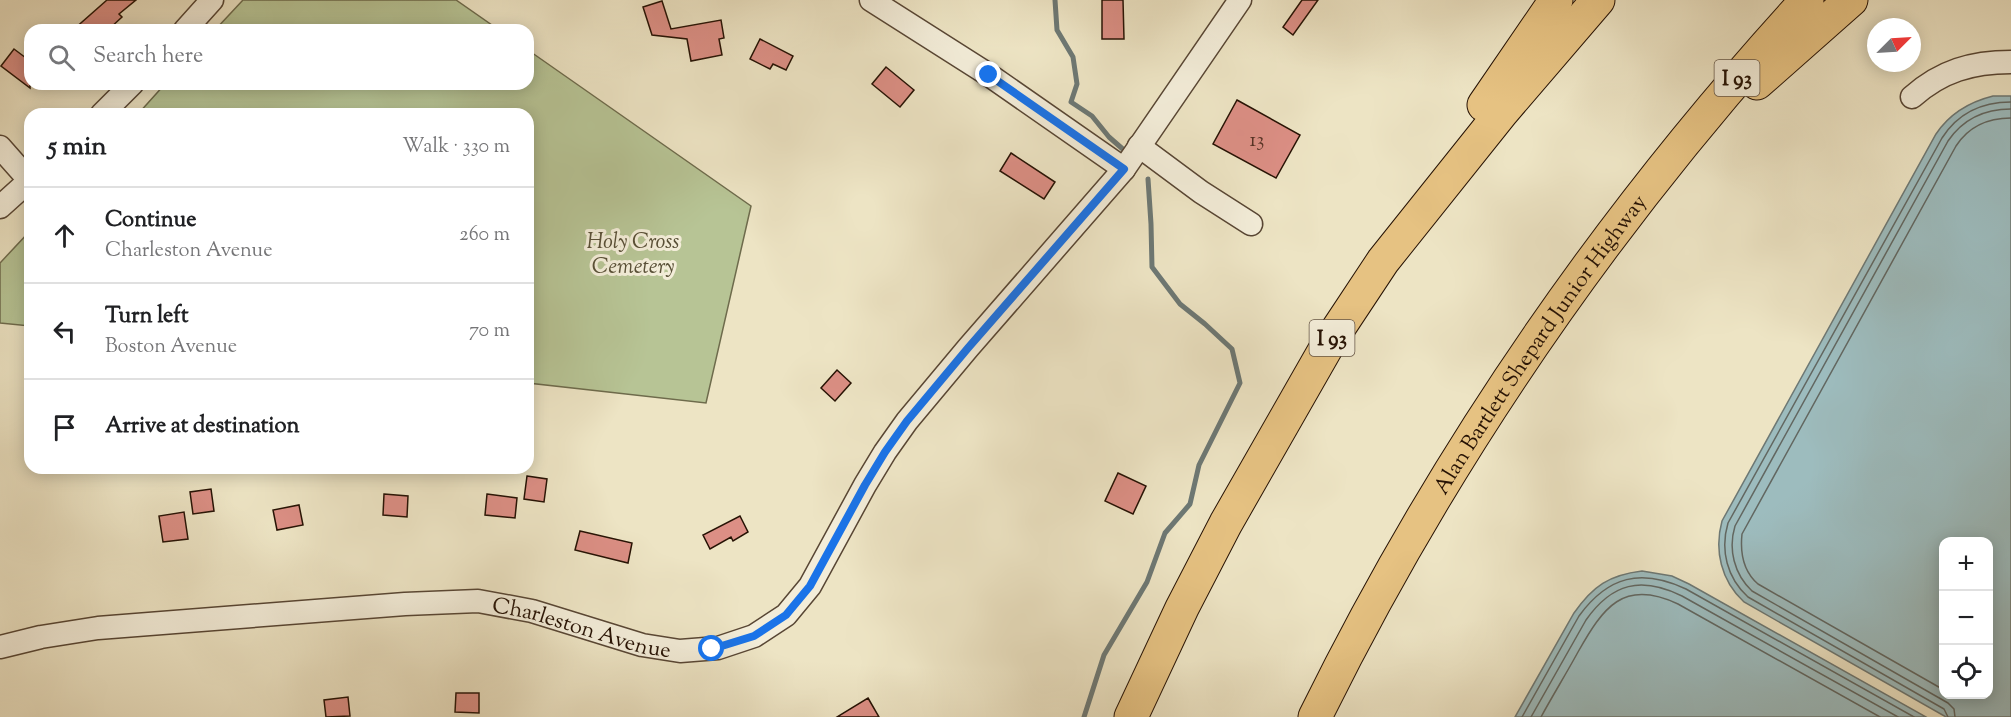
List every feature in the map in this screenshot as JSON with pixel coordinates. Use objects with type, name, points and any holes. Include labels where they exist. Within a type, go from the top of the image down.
[{"type":"highway","points":[[1383,261],[1431,182],[1556,0]]},
{"type":"highway","name":"I 93","points":[[1131,717],[1182,608],[1226,523],[1330,341],[1383,261],[1502,112],[1598,0]]},
{"type":"highway","name":"Alan Bartlett Shepard Junior Highway","points":[[1315,717],[1369,611],[1463,450],[1558,307],[1670,159],[1807,0]]},
{"type":"highway","points":[[1670,159],[1851,0]]},
{"type":"street","points":[[190,24],[212,0]]},
{"type":"street","points":[[871,0],[989,75],[1124,169]]},
{"type":"street","name":"Charleston Avenue","points":[[0,647],[41,636],[98,628],[405,604],[478,601],[532,611],[642,645],[680,651],[718,648],[754,636],[786,615],[810,586],[865,485],[907,421],[1124,169],[1240,0]]},
{"type":"street","points":[[1912,97],[1929,83],[1958,69],[1989,62],[2011,62]]},
{"type":"street","points":[[108,108],[126,90]]},
{"type":"street","points":[[1139,146],[1201,192],[1251,224]]},
{"type":"street","points":[[0,147],[24,173]]},
{"type":"street","points":[[0,207],[24,185]]},
{"type":"green space","points":[[243,0],[456,0],[490,24],[221,24]]},
{"type":"green space","name":"Holy Cross Cemetery","points":[[534,54],[751,206],[706,403],[534,384],[534,108],[143,108],[160,90],[534,90]]},
{"type":"green space","points":[[24,237],[24,325],[0,323],[0,263]]},
{"type":"water","points":[[1993,96],[2011,96],[2011,717],[1946,717],[1744,602],[1730,585],[1719,554],[1722,521],[1936,134],[1947,120],[1968,105]]},
{"type":"water","points":[[1642,571],[1672,576],[1689,584],[1926,717],[1515,717],[1581,604],[1603,583],[1620,575]]},
{"type":"building","points":[[107,0],[136,0],[119,14],[122,17],[114,24],[80,24]]},
{"type":"building","points":[[1102,0],[1123,0],[1124,39],[1102,39]]},
{"type":"building","points":[[1302,0],[1318,0],[1293,35],[1283,27]]},
{"type":"building","points":[[662,1],[671,29],[721,20],[724,38],[719,39],[722,55],[691,61],[687,39],[652,35],[643,7]]},
{"type":"building","points":[[760,39],[793,56],[786,70],[773,64],[770,69],[750,59]]},
{"type":"building","points":[[14,49],[24,56],[24,83],[1,66]]},
{"type":"building","points":[[886,67],[914,90],[900,107],[872,84]]},
{"type":"building","points":[[1237,100],[1300,135],[1276,178],[1213,144]]},
{"type":"building","points":[[1011,153],[1055,182],[1044,199],[1000,171]]},
{"type":"building","points":[[837,370],[851,383],[835,401],[821,388]]},
{"type":"building","points":[[1118,473],[1146,486],[1133,514],[1105,501]]},
{"type":"building","points":[[527,476],[547,479],[544,502],[524,499]]},
{"type":"building","points":[[211,489],[214,511],[193,514],[190,492]]},
{"type":"building","points":[[384,494],[408,496],[407,517],[383,515]]},
{"type":"building","points":[[487,494],[517,498],[515,518],[485,515]]},
{"type":"building","points":[[299,505],[303,525],[277,530],[273,510]]},
{"type":"building","points":[[184,512],[188,539],[163,542],[159,516]]},
{"type":"building","points":[[740,516],[748,532],[733,541],[731,537],[710,549],[703,535]]},
{"type":"building","points":[[580,531],[632,543],[628,563],[575,550]]},
{"type":"building","points":[[456,693],[479,693],[479,713],[455,712]]},
{"type":"building","points":[[348,697],[350,716],[326,717],[324,700]]},
{"type":"building","points":[[868,698],[879,717],[837,717]]},
{"type":"waterway","points":[[1055,0],[1057,30],[1073,57],[1077,84],[1071,102],[1092,116],[1109,137],[1125,151]]},
{"type":"waterway","points":[[1084,717],[1104,655],[1147,582],[1165,533],[1190,504],[1199,465],[1240,383],[1232,349],[1180,304],[1152,267],[1148,179]]},
{"type":"route","points":[[712,649],[754,636],[786,615],[810,586],[865,485],[907,421],[1124,169],[989,75]]}]
